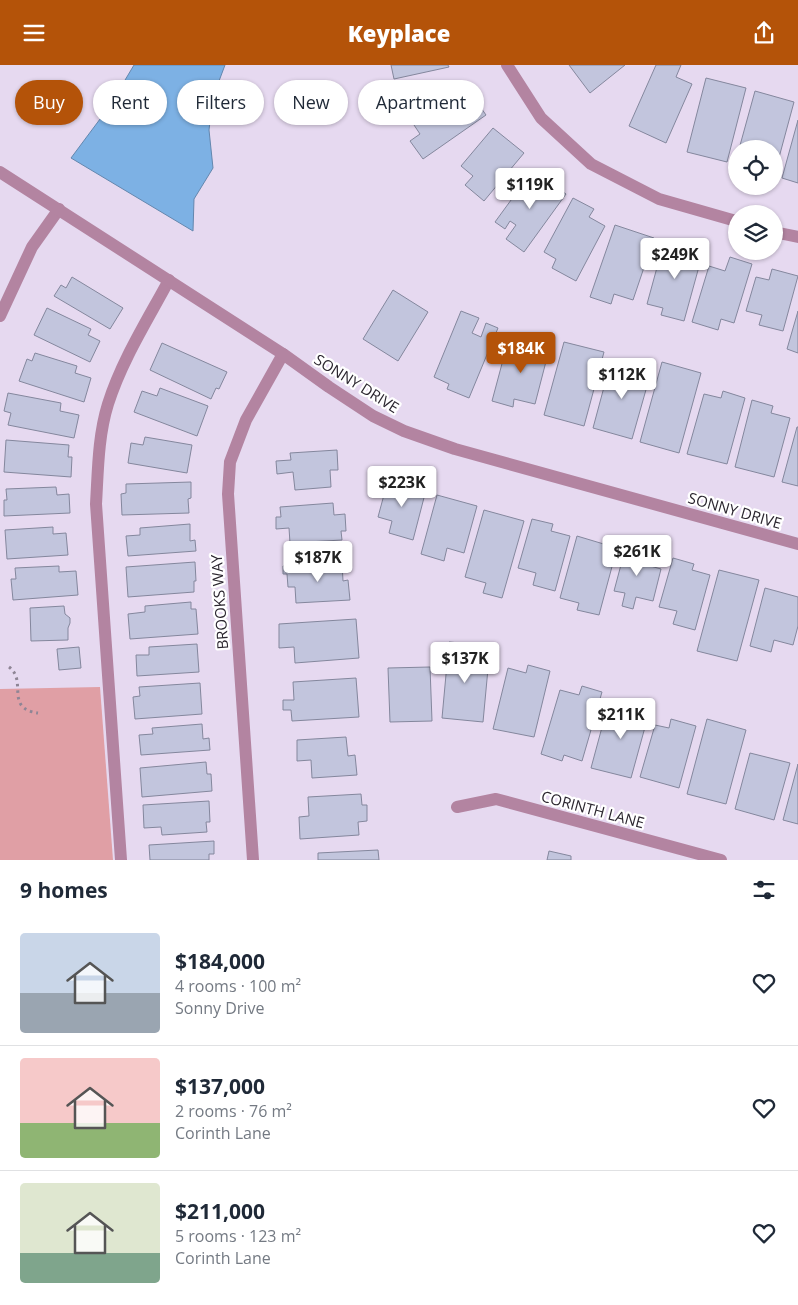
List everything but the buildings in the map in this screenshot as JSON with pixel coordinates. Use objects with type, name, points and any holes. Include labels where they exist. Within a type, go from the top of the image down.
[{"type":"street","points":[[507,65],[541,117],[591,164],[660,199],[728,219]]},
{"type":"street","name":"SONNY DRIVE","points":[[0,172],[284,354],[373,416],[404,431],[455,449],[798,544]]},
{"type":"street","points":[[0,316],[32,247],[59,209]]},
{"type":"street","points":[[783,234],[798,237]]},
{"type":"street","points":[[122,860],[96,504],[99,450],[108,405],[124,362],[169,280]]},
{"type":"street","name":"BROOKS WAY","points":[[253,860],[228,494],[230,462],[246,420],[284,354]]},
{"type":"street","name":"CORINTH LANE","points":[[457,807],[496,799],[721,860]]},
{"type":"path","points":[[9,667],[15,675],[18,700],[21,705],[29,711],[38,713]]},
{"type":"shaded area","points":[[100,687],[113,860],[0,860],[0,689]]},
{"type":"water","points":[[134,65],[225,65],[219,80],[177,80],[177,125],[210,125],[213,168],[194,199],[193,231],[71,158],[96,125],[167,125],[167,80],[125,80]]}]
